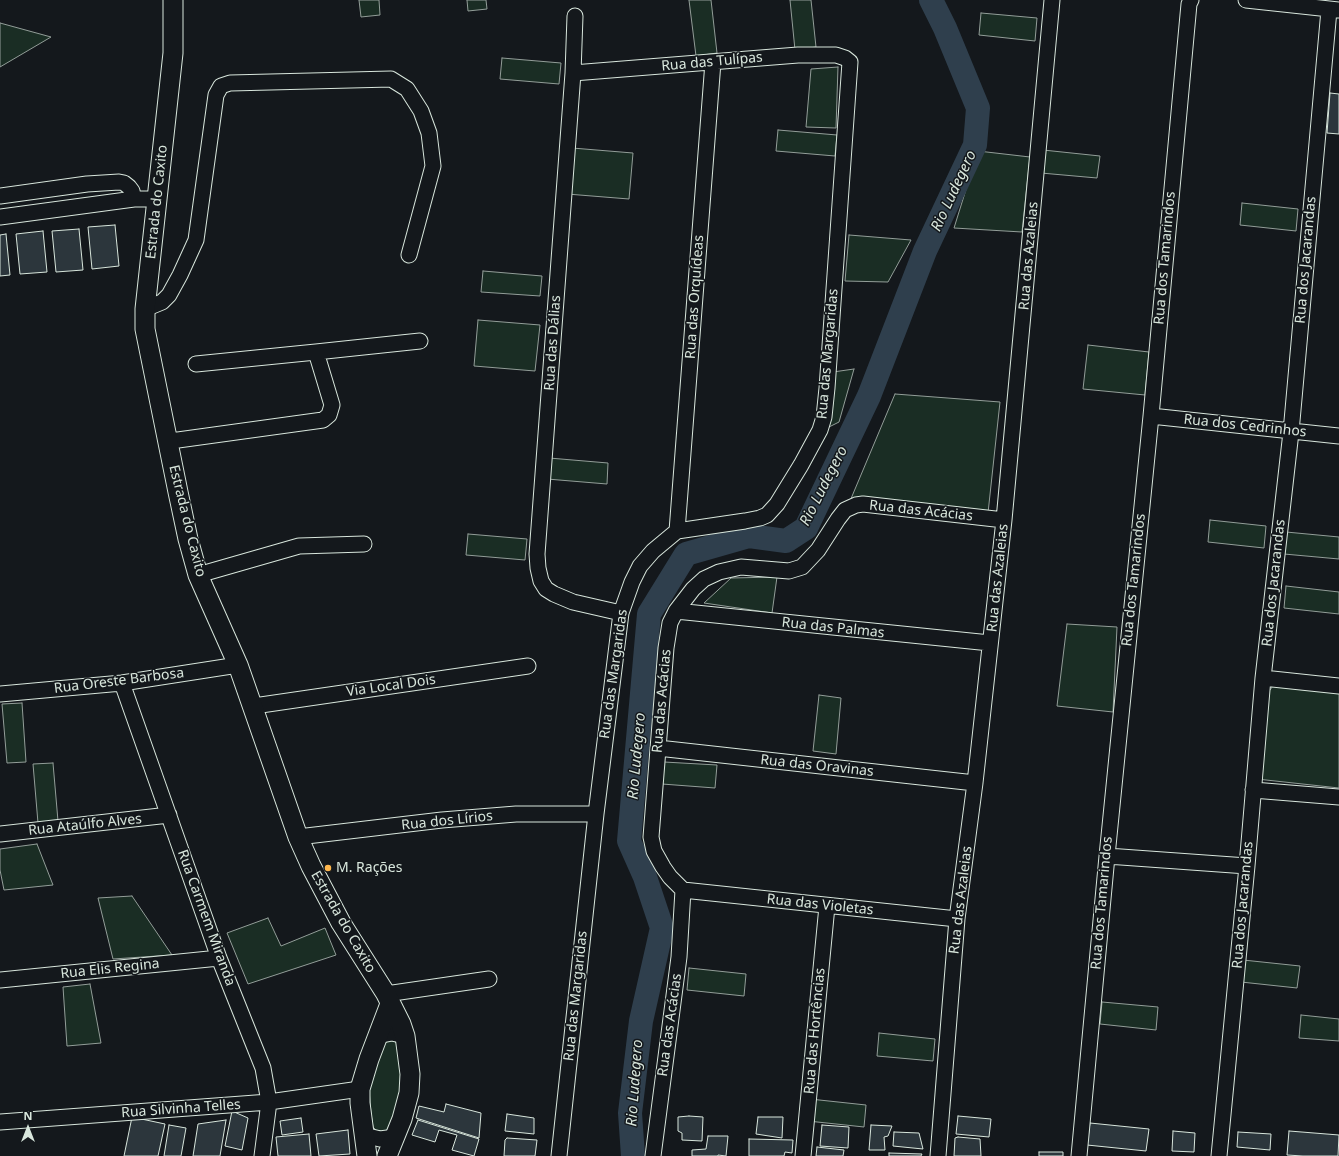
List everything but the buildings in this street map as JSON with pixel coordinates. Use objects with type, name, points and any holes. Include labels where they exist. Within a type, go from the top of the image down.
[{"type":"main road","name":"Estrada do Caxito","points":[[173,0],[173,53],[145,309],[145,329],[188,539],[198,575],[238,665],[254,706],[298,837],[311,866],[341,923],[388,999],[401,1024],[405,1036],[410,1074],[409,1093],[402,1118],[387,1156]]},
{"type":"main road","points":[[367,1156],[360,1103],[360,1089],[388,999]]},
{"type":"street","name":"Rua das Azaleias","points":[[938,1156],[957,919],[975,783],[1004,520],[1052,0]]},
{"type":"street","points":[[1246,0],[1334,10]]},
{"type":"street","name":"Rua dos Tamarindos","points":[[1079,1156],[1106,856],[1151,416],[1190,2]]},
{"type":"street","name":"Rua dos Jacarandas","points":[[1219,1156],[1247,866],[1263,678],[1291,432],[1334,10]]},
{"type":"street","name":"Rua das Dálias","points":[[575,16],[573,73],[537,554],[538,568],[541,581],[546,589],[554,594],[573,602],[621,614]]},
{"type":"street","name":"Rua das Tulípas","points":[[573,73],[798,55],[836,55],[845,58],[850,62]]},
{"type":"street","name":"Rua das Orquídeas","points":[[677,531],[713,62]]},
{"type":"street","name":"Rua das Margaridas","points":[[559,1156],[596,814],[621,614],[632,582],[640,566],[653,551],[677,531],[745,521],[767,515],[781,498],[820,430],[824,418],[828,388],[850,62]]},
{"type":"street","points":[[145,309],[162,302],[169,295],[196,240],[216,95],[221,86],[230,83],[391,79],[407,89],[421,111],[429,133],[433,166],[410,255]]},
{"type":"street","points":[[0,196],[87,184],[120,182],[129,187],[132,191],[134,199]]},
{"type":"street","points":[[0,217],[134,199],[157,199]]},
{"type":"street","points":[[196,364],[420,340]]},
{"type":"street","points":[[168,440],[323,420],[329,415],[332,405],[316,352]]},
{"type":"street","name":"Rua dos Cedrinhos","points":[[1151,416],[1339,436]]},
{"type":"street","name":"Rua das Acácias","points":[[653,1156],[679,957],[683,890],[670,877],[663,867],[654,851],[651,837],[666,648],[670,623],[676,611],[693,589],[704,579],[720,572],[741,567],[789,571],[802,567],[818,550],[845,510],[856,505],[863,504],[1004,520]]},
{"type":"street","points":[[198,575],[299,546],[364,544]]},
{"type":"street","name":"Rua das Palmas","points":[[676,611],[990,643]]},
{"type":"street","name":"Rua Oreste Barbosa","points":[[0,694],[122,683],[238,665]]},
{"type":"street","name":"Via Local Dois","points":[[254,706],[528,666]]},
{"type":"street","points":[[1263,678],[1339,686]]},
{"type":"street","name":"Rua Carmem Miranda","points":[[122,683],[219,958],[263,1068],[269,1102],[262,1156]]},
{"type":"street","name":"Rua das Oravinas","points":[[658,748],[975,783]]},
{"type":"street","points":[[1253,790],[1339,797]]},
{"type":"street","name":"Rua dos Lírios","points":[[298,837],[442,820],[516,814],[596,814]]},
{"type":"street","name":"Rua Ataúlfo Alves","points":[[0,834],[169,815]]},
{"type":"street","points":[[1106,856],[1247,866]]},
{"type":"street","name":"Rua das Violetas","points":[[683,890],[957,919]]},
{"type":"street","name":"Rua das Hortências","points":[[803,1156],[827,906]]},
{"type":"street","name":"Rua Elis Regina","points":[[0,980],[219,958]]},
{"type":"street","points":[[388,999],[456,983],[489,979]]},
{"type":"street","points":[[377,1036],[392,1033],[405,1036]]},
{"type":"street","name":"Rua Silvinha Telles","points":[[0,1122],[269,1102],[360,1089]]},
{"type":"street","points":[[364,1135],[380,1139],[395,1137]]},
{"type":"green space","points":[[359,0],[379,0],[380,15],[361,17]]},
{"type":"green space","points":[[467,0],[486,0],[487,9],[468,11]]},
{"type":"green space","points":[[689,0],[711,0],[717,53],[696,56]]},
{"type":"green space","points":[[790,0],[811,0],[816,47],[795,50]]},
{"type":"green space","points":[[981,13],[1037,18],[1035,41],[979,35]]},
{"type":"green space","points":[[0,23],[51,37],[0,67]]},
{"type":"green space","points":[[502,58],[561,63],[559,84],[500,79]]},
{"type":"green space","points":[[838,67],[836,128],[806,127],[811,69]]},
{"type":"green space","points":[[778,130],[837,135],[835,156],[776,151]]},
{"type":"green space","points":[[572,148],[633,153],[629,199],[567,194]]},
{"type":"green space","points":[[1043,150],[1100,156],[1097,178],[1041,173]]},
{"type":"green space","points":[[978,151],[1030,157],[1022,232],[954,228]]},
{"type":"green space","points":[[1242,203],[1298,209],[1296,231],[1240,225]]},
{"type":"green space","points":[[849,235],[911,240],[888,282],[845,281]]},
{"type":"green space","points":[[483,271],[542,276],[540,296],[481,292]]},
{"type":"green space","points":[[478,320],[540,325],[535,371],[474,366]]},
{"type":"green space","points":[[1088,345],[1149,352],[1145,395],[1083,389]]},
{"type":"green space","points":[[854,369],[839,422],[829,427],[833,372]]},
{"type":"green space","points":[[895,394],[1000,402],[988,513],[850,501]]},
{"type":"green space","points":[[549,458],[608,463],[607,484],[547,479]]},
{"type":"green space","points":[[1210,520],[1266,526],[1264,548],[1208,542]]},
{"type":"green space","points":[[1286,532],[1339,537],[1339,559],[1284,554]]},
{"type":"green space","points":[[468,534],[527,539],[525,560],[466,555]]},
{"type":"green space","points":[[777,577],[772,613],[704,603],[731,578]]},
{"type":"green space","points":[[1286,586],[1339,592],[1339,614],[1284,608]]},
{"type":"green space","points":[[1067,624],[1117,627],[1113,712],[1057,706]]},
{"type":"green space","points":[[1273,686],[1339,691],[1339,788],[1257,779],[1266,695]]},
{"type":"green space","points":[[819,695],[841,698],[836,754],[813,751]]},
{"type":"green space","points":[[22,703],[26,762],[7,763],[2,704]]},
{"type":"green space","points":[[664,762],[717,765],[715,788],[662,784]]},
{"type":"green space","points":[[53,763],[58,821],[38,823],[33,764]]},
{"type":"green space","points":[[37,844],[53,885],[4,890],[0,870],[0,849]]},
{"type":"green space","points":[[132,896],[172,955],[113,959],[98,898]]},
{"type":"green space","points":[[268,918],[281,946],[325,928],[336,955],[248,984],[227,933]]},
{"type":"green space","points":[[1243,960],[1300,966],[1297,988],[1241,982]]},
{"type":"green space","points":[[689,968],[746,974],[744,996],[687,990]]},
{"type":"green space","points":[[90,984],[101,1043],[67,1046],[63,987]]},
{"type":"green space","points":[[1102,1002],[1158,1007],[1156,1030],[1100,1024]]},
{"type":"green space","points":[[1301,1015],[1339,1019],[1339,1041],[1299,1038]]},
{"type":"green space","points":[[879,1033],[935,1039],[933,1061],[877,1056]]},
{"type":"green space","points":[[387,1040],[397,1043],[401,1067],[401,1092],[390,1130],[378,1132],[373,1127],[369,1089],[377,1054]]},
{"type":"green space","points":[[810,1099],[866,1105],[864,1127],[808,1121]]},
{"type":"waterway","name":"Rio Ludegero","points":[[633,1156],[630,1113],[641,1021],[662,928],[645,877],[629,841],[649,614],[686,554],[749,536],[786,541],[806,528],[869,396],[925,251],[975,145],[978,108],[945,28],[931,0]]},
{"type":"place","name":"M. Rações","points":[[328,868]]}]
